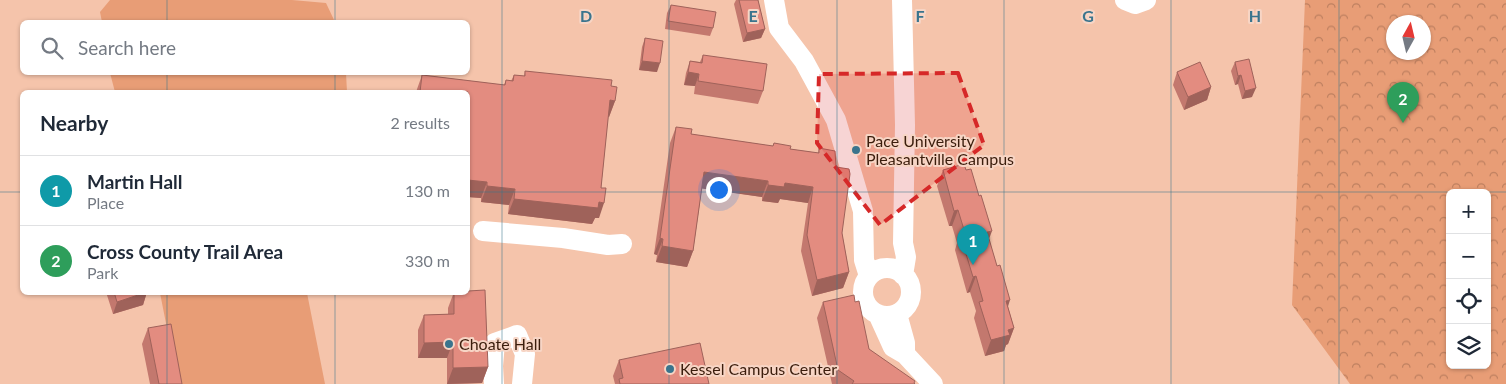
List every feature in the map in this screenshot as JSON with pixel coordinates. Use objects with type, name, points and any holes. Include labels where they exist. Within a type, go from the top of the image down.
[{"type":"street","points":[[774,0],[779,28],[804,61],[836,120],[863,211],[866,247],[876,256],[885,272],[910,289],[910,296],[903,309],[888,314],[868,306],[864,300],[863,288],[885,272],[903,243],[905,125],[902,0]]},
{"type":"street","points":[[1125,0],[1135,4],[1146,0]]},
{"type":"street","points":[[483,231],[563,238],[613,246],[622,244]]},
{"type":"street","points":[[888,314],[894,347],[905,354],[933,384]]},
{"type":"street","points":[[494,384],[495,343],[517,335],[525,354],[522,384]]},
{"type":"highlighted area","points":[[958,73],[984,145],[880,225],[817,143],[819,74]]},
{"type":"green space","points":[[110,0],[292,0],[326,3],[334,20],[102,20],[100,12]]},
{"type":"green space","points":[[1305,0],[1506,0],[1506,384],[1350,384],[1292,305]]},
{"type":"green space","points":[[111,75],[346,75],[347,90],[114,90]]},
{"type":"green space","points":[[160,295],[307,295],[325,384],[178,384]]},
{"type":"building","points":[[739,0],[758,0],[765,29],[747,33]]},
{"type":"building","points":[[671,5],[716,12],[713,28],[668,21]]},
{"type":"building","points":[[645,38],[663,41],[660,63],[642,61]]},
{"type":"building","points":[[703,55],[767,64],[763,91],[698,81],[699,74],[688,72],[690,61],[702,63]]},
{"type":"building","points":[[1249,59],[1256,88],[1245,91],[1241,75],[1238,76],[1235,62]]},
{"type":"building","points":[[1200,62],[1211,87],[1188,97],[1177,72]]},
{"type":"building","points":[[525,71],[612,80],[611,86],[617,87],[615,101],[610,100],[601,188],[606,188],[604,203],[599,202],[598,208],[514,199],[515,189],[487,186],[487,182],[470,180],[470,90],[420,90],[422,75],[505,85],[506,80],[513,81],[514,75],[525,76]]},
{"type":"building","points":[[676,127],[692,129],[691,134],[773,146],[774,143],[791,146],[790,149],[819,153],[819,148],[835,151],[836,167],[849,169],[850,174],[842,233],[849,272],[817,280],[807,235],[813,187],[785,183],[784,187],[768,185],[768,181],[704,172],[693,251],[662,246],[663,239],[660,238]]},
{"type":"building","points":[[964,164],[966,170],[971,169],[979,196],[981,195],[992,231],[987,232],[997,266],[1000,265],[1010,300],[1006,301],[1014,328],[1008,330],[1010,335],[991,340],[979,302],[983,301],[976,276],[973,277],[960,234],[965,233],[958,210],[954,211],[943,170]]},
{"type":"building","name":"Choate Hall","points":[[485,290],[488,367],[453,368],[453,342],[424,343],[424,315],[454,314],[454,295],[470,295],[470,291]]},
{"type":"building","points":[[115,295],[138,295],[117,302]]},
{"type":"building","points":[[854,295],[855,302],[859,301],[869,349],[915,381],[915,384],[852,384],[854,381],[838,370],[823,302]]},
{"type":"building","points":[[171,324],[182,384],[159,384],[148,328]]},
{"type":"building","points":[[700,343],[709,384],[620,384],[619,379],[623,378],[619,360]]},
{"type":"place","name":"Cross County Trail Area","points":[[1403,123]]},
{"type":"place","name":"Pace University Pleasantville Campus","points":[[856,150]]},
{"type":"place","name":"Martin Hall","points":[[973,265]]},
{"type":"place","name":"Choate Hall","points":[[449,344]]},
{"type":"place","name":"Kessel Campus Center","points":[[670,369]]}]
